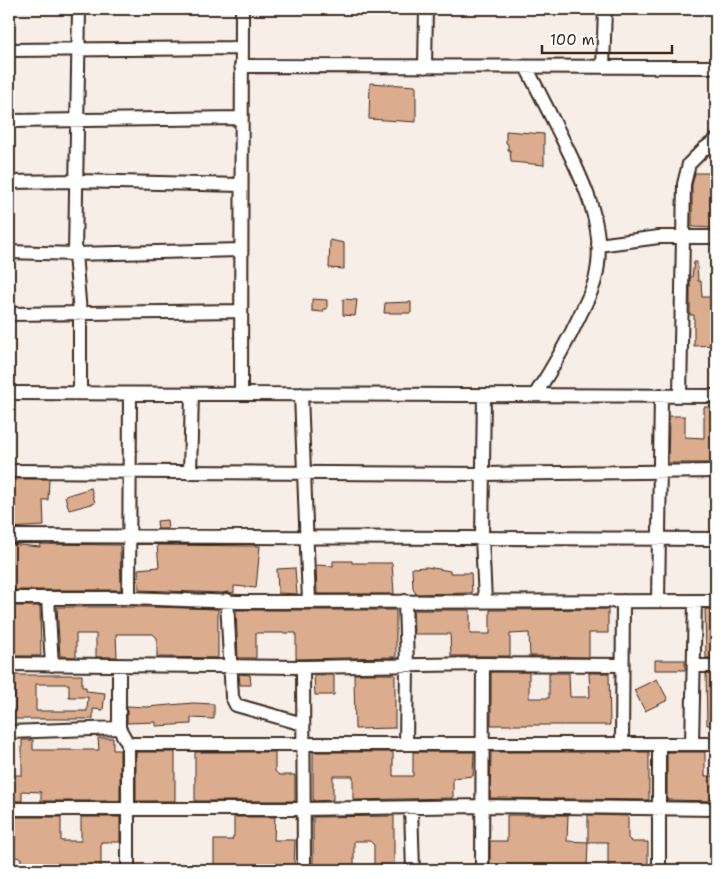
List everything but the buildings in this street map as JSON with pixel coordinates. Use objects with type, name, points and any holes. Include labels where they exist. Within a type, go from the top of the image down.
[{"type":"street","points":[[79,9],[75,254],[80,313],[80,393]]},
{"type":"street","points":[[241,394],[242,9]]},
{"type":"street","points":[[425,66],[426,9]]},
{"type":"street","points":[[603,67],[605,9]]},
{"type":"street","points":[[9,50],[241,48]]},
{"type":"street","points":[[241,66],[716,67]]},
{"type":"street","points":[[526,67],[574,162],[594,214],[598,244],[598,263],[595,281],[586,304],[563,351],[535,395]]},
{"type":"street","points":[[9,120],[241,118]]},
{"type":"street","points":[[680,396],[684,184],[690,164],[705,148],[716,140]]},
{"type":"street","points":[[9,182],[76,181],[241,185]]},
{"type":"street","points":[[598,244],[659,237],[716,237]]},
{"type":"street","points":[[9,252],[75,254],[241,250]]},
{"type":"street","points":[[9,314],[241,311]]},
{"type":"street","points":[[9,393],[716,396]]},
{"type":"street","points":[[129,598],[130,394]]},
{"type":"street","points":[[190,473],[192,394]]},
{"type":"street","points":[[302,394],[309,600]]},
{"type":"street","points":[[484,395],[482,538],[485,601]]},
{"type":"street","points":[[658,601],[661,472],[660,395]]},
{"type":"street","points":[[9,471],[304,474],[716,471]]},
{"type":"street","points":[[9,536],[716,539]]},
{"type":"street","points":[[9,598],[716,601]]},
{"type":"street","points":[[48,598],[52,665]]},
{"type":"street","points":[[227,600],[232,697],[236,705],[303,724]]},
{"type":"street","points":[[405,601],[407,666],[406,744]]},
{"type":"street","points":[[622,744],[623,601]]},
{"type":"street","points":[[692,744],[695,666],[694,601]]},
{"type":"street","points":[[9,664],[230,667],[483,664],[622,665]]},
{"type":"street","points":[[482,870],[483,664]]},
{"type":"street","points":[[119,666],[119,728],[128,744],[128,870]]},
{"type":"street","points":[[695,666],[716,666]]},
{"type":"street","points":[[303,667],[304,870]]},
{"type":"street","points":[[9,732],[119,728]]},
{"type":"street","points":[[128,744],[716,744]]},
{"type":"street","points":[[659,744],[659,870]]},
{"type":"street","points":[[9,809],[304,809],[481,806],[716,809]]},
{"type":"street","points":[[412,808],[413,870]]}]
